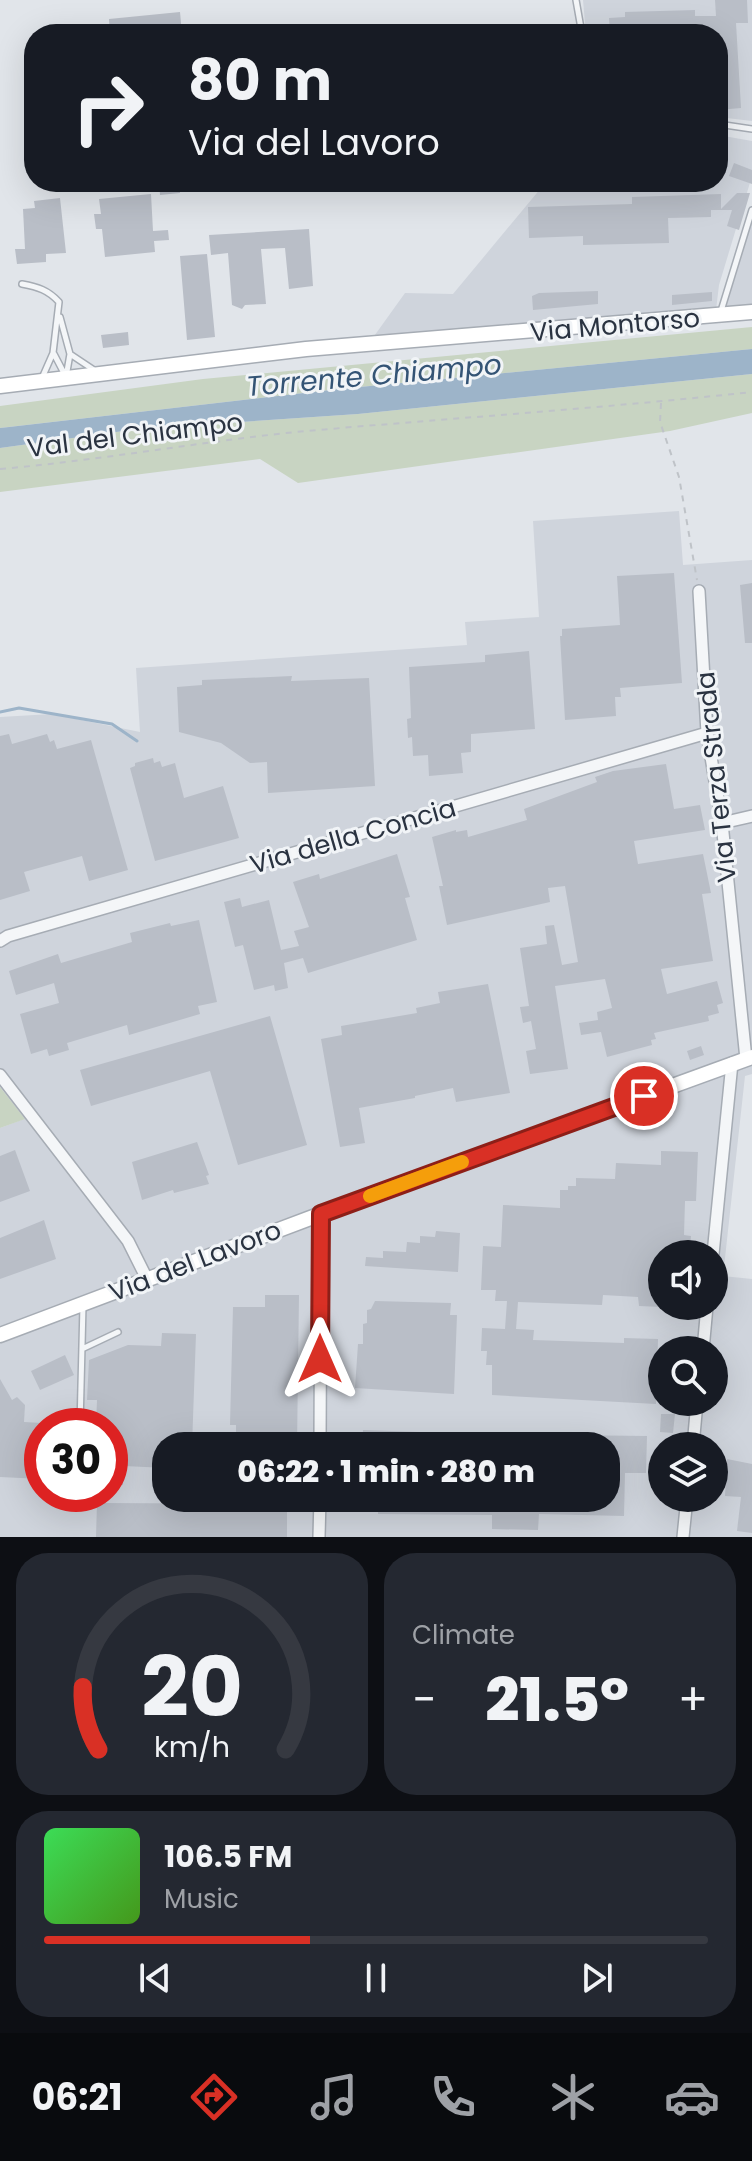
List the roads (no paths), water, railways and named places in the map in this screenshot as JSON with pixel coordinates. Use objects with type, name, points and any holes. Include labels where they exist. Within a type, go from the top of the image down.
[{"type":"street","name":"Via Montorso","points":[[0,386],[306,349],[752,312]]},
{"type":"street","name":"Via Terza Strada","points":[[699,591],[707,733],[722,823],[743,1060],[715,1240]]},
{"type":"street","name":"Via della Concia","points":[[0,941],[8,936],[707,733]]},
{"type":"street","points":[[722,823],[752,816]]},
{"type":"street","name":"Via del Lavoro","points":[[0,1335],[743,1060]]},
{"type":"street","points":[[0,1075],[128,1241],[147,1279]]},
{"type":"street","points":[[320,1432],[321,1214]]},
{"type":"street","points":[[319,1537],[320,1512]]},
{"type":"street","points":[[683,1537],[686,1512]]},
{"type":"lane","points":[[576,0],[580,24]]},
{"type":"lane","points":[[728,125],[752,129]]},
{"type":"lane","points":[[720,316],[752,210]]},
{"type":"lane","points":[[22,284],[40,287],[52,293],[59,302],[59,316],[70,354],[66,377]]},
{"type":"lane","points":[[40,381],[53,353],[59,316]]},
{"type":"lane","points":[[53,353],[66,377]]},
{"type":"lane","points":[[70,354],[98,374]]},
{"type":"lane","points":[[80,1408],[83,1304]]},
{"type":"lane","points":[[82,1349],[118,1332]]},
{"type":"water","points":[[752,349],[752,374],[358,414],[138,429],[0,448],[0,428],[339,389]]},
{"type":"waterway","points":[[0,712],[19,708],[112,724],[137,741]]},
{"type":"water label","name":"Torrente Chiampo","points":[[374,375]]}]
